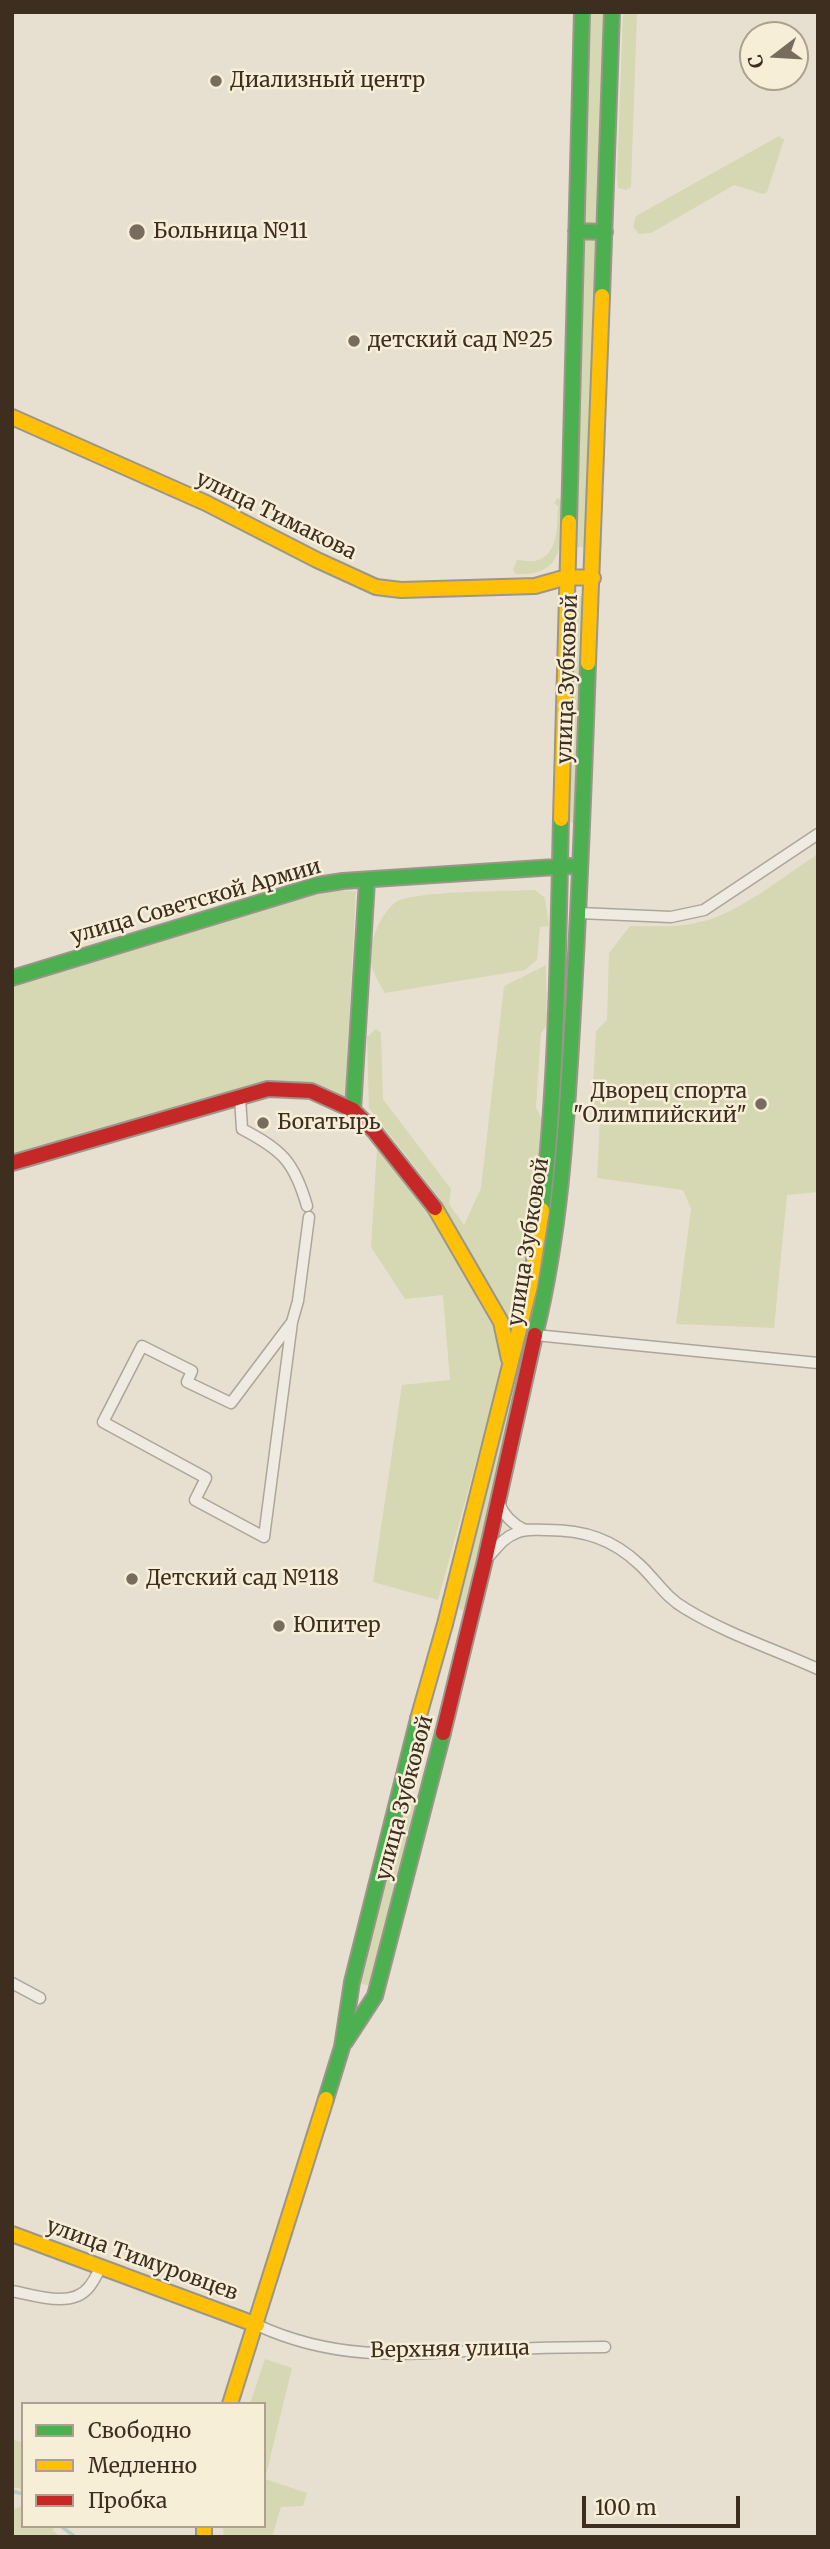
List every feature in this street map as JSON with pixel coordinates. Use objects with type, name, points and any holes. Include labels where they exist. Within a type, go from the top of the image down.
[{"type":"main road","name":"улица Зубковой","points":[[231,2402],[342,2048],[352,1982],[530,1286],[549,1151],[562,867],[582,12]]},
{"type":"main road","name":"улица Зубковой","points":[[342,2048],[375,1996],[442,1744],[547,1284],[565,1153],[579,913],[593,578],[612,12]]},
{"type":"main road","points":[[576,231],[605,232]]},
{"type":"main road","name":"улица Тимакова","points":[[12,417],[206,503],[376,587],[401,590],[535,586],[567,577],[593,578]]},
{"type":"main road","name":"улица Советской Армии","points":[[12,978],[317,886],[343,881],[580,865]]},
{"type":"main road","points":[[353,1110],[367,881]]},
{"type":"main road","points":[[12,1163],[268,1089],[311,1091],[353,1110],[374,1131],[433,1204],[501,1322],[510,1367]]},
{"type":"main road","name":"улица Зубковой","points":[[501,1322],[516,1339],[534,1340]]},
{"type":"main road","points":[[449,1605],[451,1620],[460,1623],[472,1615]]},
{"type":"main road","points":[[414,1735],[442,1744]]},
{"type":"main road","points":[[406,1768],[411,1781],[423,1783],[433,1776]]},
{"type":"main road","points":[[400,1798],[409,1791],[421,1792],[426,1803]]},
{"type":"main road","points":[[352,1982],[355,1997],[365,2001],[375,1996]]},
{"type":"main road","name":"улица Тимуровцев","points":[[12,2234],[257,2325]]},
{"type":"street","points":[[579,913],[671,917],[704,910],[818,834]]},
{"type":"street","points":[[240,1097],[242,1129],[278,1149],[299,1177],[307,1206]]},
{"type":"street","points":[[292,1322],[231,1403],[187,1382],[192,1371],[142,1346],[103,1422],[206,1478],[195,1500],[264,1537],[292,1322],[299,1301],[309,1217]]},
{"type":"street","points":[[534,1340],[818,1363]]},
{"type":"street","points":[[498,1502],[512,1523],[525,1530]]},
{"type":"street","points":[[485,1560],[502,1540],[525,1530],[592,1534],[607,1541],[641,1566],[665,1594],[688,1611],[818,1669]]},
{"type":"street","points":[[12,1983],[40,1998]]},
{"type":"street","points":[[12,2291],[66,2299],[88,2290],[101,2267]]},
{"type":"street","name":"Верхняя улица","points":[[257,2325],[287,2339],[328,2349],[377,2354],[605,2347]]},
{"type":"green space","points":[[587,12],[607,12],[598,224],[585,224],[582,218]]},
{"type":"green space","points":[[623,12],[637,12],[631,187],[626,190],[618,188],[617,176]]},
{"type":"green space","points":[[779,136],[784,140],[767,192],[763,194],[734,185],[651,233],[639,234],[633,227],[636,216]]},
{"type":"green space","points":[[585,237],[597,237],[586,547],[576,547],[581,240]]},
{"type":"green space","points":[[557,498],[562,500],[562,528],[561,541],[553,562],[532,573],[516,574],[513,570],[517,560],[532,561],[542,558],[552,547],[557,531],[558,506],[554,503]]},
{"type":"green space","points":[[576,593],[584,598],[574,824],[569,821]]},
{"type":"green space","points":[[818,854],[818,1192],[787,1195],[774,1328],[676,1324],[691,1209],[683,1190],[597,1178],[600,1117],[592,1104],[596,1031],[607,1020],[609,953],[630,926],[683,925],[715,918],[745,903]]},
{"type":"green space","points":[[322,890],[356,891],[345,1098],[313,1083],[267,1081],[12,1154],[12,985]]},
{"type":"green space","points":[[535,890],[545,898],[549,926],[540,927],[537,960],[525,970],[385,993],[373,971],[370,958],[372,942],[381,920],[396,902],[405,898],[440,894]]},
{"type":"green space","points":[[546,965],[547,1025],[541,1033],[536,1107],[543,1123],[521,1294],[507,1317],[440,1199],[369,1108],[367,1037],[376,1029],[381,1033],[383,1099],[451,1189],[449,1204],[464,1225],[481,1188],[504,986]]},
{"type":"green space","points":[[377,1149],[425,1209],[492,1325],[502,1367],[438,1600],[373,1582],[402,1385],[450,1380],[443,1295],[405,1299],[371,1247]]},
{"type":"green space","points":[[517,1366],[521,1372],[469,1602],[463,1610],[459,1609],[459,1601]]},
{"type":"green space","points":[[413,1797],[419,1805],[372,1979],[368,1985],[361,1984],[360,1975],[404,1801]]},
{"type":"green space","points":[[265,2359],[292,2368],[266,2475],[266,2402],[251,2402]]},
{"type":"green space","points":[[12,2439],[21,2442],[21,2489],[12,2487]]},
{"type":"green space","points":[[266,2479],[307,2493],[303,2506],[281,2507],[272,2537],[224,2537],[223,2528],[266,2528]]},
{"type":"green space","points":[[21,2506],[21,2528],[54,2528],[53,2531],[61,2537],[12,2537],[12,2510]]},
{"type":"waterway","points":[[12,2491],[21,2493]]},
{"type":"waterway","points":[[64,2528],[75,2537]]},
{"type":"traffic: fast","points":[[569,522],[582,12]]},
{"type":"traffic: fast","points":[[602,296],[612,12]]},
{"type":"traffic: fast","points":[[576,231],[605,232]]},
{"type":"traffic: fast","points":[[535,1335],[556,1221],[564,1145],[577,938],[588,663]]},
{"type":"traffic: fast","points":[[542,1210],[554,1063],[561,819]]},
{"type":"traffic: fast","points":[[12,978],[317,885],[571,866]]},
{"type":"traffic: fast","points":[[353,1110],[367,881]]},
{"type":"traffic: fast","points":[[326,2099],[342,2047],[352,1982],[418,1719]]},
{"type":"traffic: fast","points":[[345,2042],[375,1996],[443,1733]]},
{"type":"traffic: slow","points":[[588,663],[602,296]]},
{"type":"traffic: slow","points":[[12,417],[206,503],[376,587],[401,590],[535,586],[567,577],[593,578]]},
{"type":"traffic: slow","points":[[561,819],[569,522]]},
{"type":"traffic: slow","points":[[435,1208],[501,1322],[509,1359]]},
{"type":"traffic: slow","points":[[418,1719],[445,1624],[530,1286],[542,1210]]},
{"type":"traffic: slow","points":[[231,2402],[326,2099]]},
{"type":"traffic: slow","points":[[12,2234],[257,2325]]},
{"type":"traffic: slow","points":[[204,2528],[204,2537]]},
{"type":"traffic: jam","points":[[12,1163],[268,1089],[311,1091],[353,1110],[374,1131],[435,1208]]},
{"type":"traffic: jam","points":[[443,1733],[535,1335]]},
{"type":"place","name":"Диализный центр","points":[[216,81]]},
{"type":"place","name":"Больница №11","points":[[137,232]]},
{"type":"place","name":"детский сад №25","points":[[354,341]]},
{"type":"place","name":"Дворец спорта \"Олимпийский\"","points":[[761,1104]]},
{"type":"place","name":"Богатырь","points":[[263,1123]]},
{"type":"place","name":"Детский сад №118","points":[[132,1579]]},
{"type":"place","name":"Юпитер","points":[[279,1626]]}]
